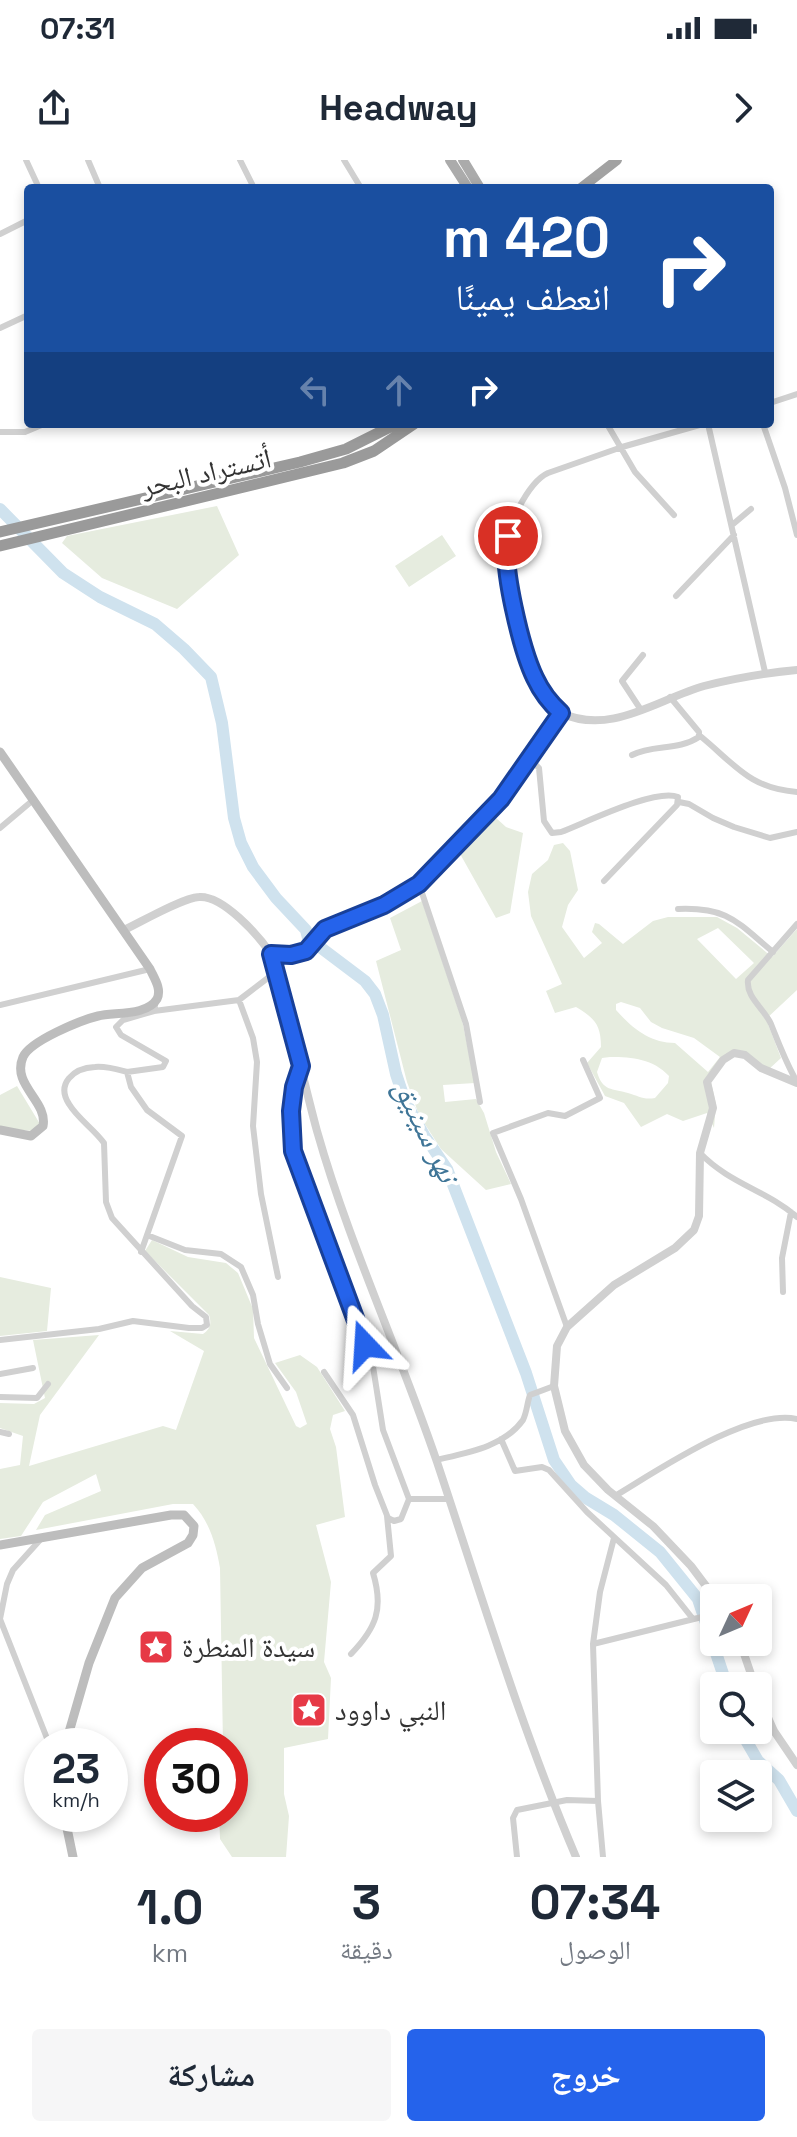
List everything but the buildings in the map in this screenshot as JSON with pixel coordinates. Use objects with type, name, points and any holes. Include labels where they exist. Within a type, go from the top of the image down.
[{"type":"highway","points":[[586,184],[617,160]]},
{"type":"highway","name":"أتستراد البحر","points":[[0,532],[300,462],[346,449],[388,428]]},
{"type":"highway","name":"أتستراد البحر","points":[[1,546],[343,463],[374,451],[408,428]]},
{"type":"main road","points":[[450,160],[465,184]]},
{"type":"main road","points":[[463,160],[478,184]]},
{"type":"main road","points":[[0,752],[124,930],[158,987],[157,999],[146,1008],[95,1016],[28,1049],[22,1060],[21,1072],[42,1113],[43,1126],[31,1136],[0,1130]]},
{"type":"main road","points":[[0,1545],[179,1514],[188,1517],[194,1526],[188,1543],[142,1568],[115,1598],[89,1663],[70,1728]]},
{"type":"main road","points":[[68,1832],[73,1857]]},
{"type":"street","points":[[26,160],[37,184]]},
{"type":"street","points":[[88,160],[98,184]]},
{"type":"street","points":[[240,160],[252,184]]},
{"type":"street","points":[[344,160],[359,184]]},
{"type":"street","points":[[0,234],[24,222]]},
{"type":"street","points":[[0,328],[24,317]]},
{"type":"street","points":[[774,402],[797,394]]},
{"type":"street","points":[[0,432],[25,432],[34,428]]},
{"type":"street","points":[[610,428],[635,472],[674,515]]},
{"type":"street","points":[[691,428],[622,447],[537,479],[514,519],[506,544],[510,584],[530,666],[541,689],[561,713],[574,718],[613,720],[670,697],[765,672],[797,670]]},
{"type":"street","points":[[706,428],[732,525],[765,672]]},
{"type":"street","points":[[764,428],[797,535]]},
{"type":"street","points":[[732,525],[751,509]]},
{"type":"street","points":[[676,596],[734,535]]},
{"type":"street","points":[[641,710],[622,681],[643,655]]},
{"type":"street","points":[[670,697],[699,735],[757,783],[797,792]]},
{"type":"street","points":[[271,954],[299,954],[310,948],[325,929],[384,905],[419,884],[501,799],[561,713]]},
{"type":"street","points":[[632,755],[640,751],[677,747],[699,735]]},
{"type":"street","points":[[530,759],[539,768],[544,821],[552,833],[565,831],[652,798],[671,795],[678,797],[679,802]]},
{"type":"street","points":[[0,828],[32,801]]},
{"type":"street","points":[[679,802],[734,827],[770,838],[797,832]]},
{"type":"street","points":[[604,881],[679,802]]},
{"type":"street","points":[[419,884],[466,1024],[480,1102]]},
{"type":"street","points":[[124,930],[190,899],[204,897],[220,904],[239,919],[271,954],[317,1130],[347,1225],[436,1460],[484,1611],[553,1803],[576,1857]]},
{"type":"street","points":[[678,909],[718,911],[737,920],[773,952]]},
{"type":"street","points":[[797,924],[748,980],[747,986],[769,1020],[797,1082]]},
{"type":"street","points":[[0,1005],[150,969]]},
{"type":"street","points":[[0,1340],[99,1329],[133,1321],[197,1328],[207,1325],[206,1317],[116,1225],[108,1211],[104,1143],[72,1109],[63,1087],[69,1077],[86,1068],[127,1072],[149,1070],[166,1064],[157,1054],[117,1030],[120,1021],[154,1011],[239,1000],[277,971]]},
{"type":"street","points":[[154,1011],[157,999]]},
{"type":"street","points":[[239,1000],[253,1038],[257,1062],[255,1139],[261,1194],[278,1277]]},
{"type":"street","points":[[703,1584],[662,1535],[593,1477],[573,1448],[565,1431],[554,1386],[557,1346],[567,1327],[614,1285],[675,1248],[694,1230],[699,1216],[700,1153],[713,1108],[707,1079],[726,1056],[734,1053],[745,1055],[761,1068],[797,1082]]},
{"type":"street","points":[[567,1327],[521,1199],[493,1133],[548,1113],[565,1116],[600,1098],[583,1060]]},
{"type":"street","points":[[301,1066],[291,1111],[293,1151],[372,1360],[383,1430],[409,1499],[401,1519],[391,1520],[386,1515]]},
{"type":"street","points":[[127,1072],[131,1087],[147,1110],[182,1136],[178,1155],[141,1252]]},
{"type":"street","points":[[700,1153],[721,1173],[794,1214],[782,1258],[783,1292]]},
{"type":"street","points":[[147,1235],[185,1250],[221,1254],[241,1267],[253,1295],[270,1364],[287,1388]]},
{"type":"street","points":[[0,1374],[33,1368]]},
{"type":"street","points":[[324,1372],[353,1415],[386,1515],[392,1553],[390,1559],[373,1573],[377,1618],[372,1630],[351,1654]]},
{"type":"street","points":[[0,1397],[37,1398],[48,1384]]},
{"type":"street","points":[[436,1460],[469,1453],[501,1439],[523,1419],[530,1395],[554,1386]]},
{"type":"street","points":[[615,1496],[695,1450],[759,1420],[773,1417],[797,1419]]},
{"type":"street","points":[[0,1432],[9,1434]]},
{"type":"street","points":[[501,1439],[515,1471],[542,1467],[549,1470],[696,1618]]},
{"type":"street","points":[[409,1499],[448,1499]]},
{"type":"street","points":[[43,1537],[13,1570],[0,1620],[43,1728]]},
{"type":"street","points":[[603,1857],[593,1644],[600,1592],[614,1538]]},
{"type":"street","points":[[593,1644],[700,1617]]},
{"type":"street","points":[[772,1726],[792,1752],[797,1765]]},
{"type":"street","points":[[517,1857],[513,1818],[516,1812],[525,1807],[579,1799],[598,1801]]},
{"type":"shaded area","points":[[217,506],[239,555],[177,609],[102,578],[62,543],[67,536]]},
{"type":"shaded area","points":[[442,535],[456,556],[409,587],[395,566]]},
{"type":"shaded area","points":[[495,817],[506,827],[523,833],[510,913],[496,918],[459,852]]},
{"type":"shaded area","points":[[563,843],[570,851],[578,890],[568,905],[562,927],[584,958],[602,943],[592,932],[595,923],[623,944],[653,921],[668,917],[717,917],[737,928],[772,957],[797,929],[797,990],[766,1019],[781,1058],[768,1070],[733,1050],[709,1073],[716,1104],[714,1128],[707,1113],[683,1121],[667,1114],[641,1127],[624,1103],[605,1096],[587,1063],[601,1047],[595,1022],[576,1007],[555,1013],[546,991],[562,984],[531,916],[528,892],[532,874],[548,860],[554,845]],"holes":[[[718,928],[754,963],[736,979],[697,939]],[[621,1002],[640,1008],[651,1022],[694,1038],[720,1057],[708,1072],[675,1043],[657,1040],[635,1028],[616,1010],[616,1004]],[[602,1058],[642,1060],[663,1070],[669,1076],[668,1083],[655,1098],[609,1088],[602,1083],[597,1072]]]},
{"type":"shaded area","points":[[422,901],[462,1020],[475,1083],[443,1085],[445,1102],[476,1099],[511,1184],[486,1190],[441,1149],[419,1115],[407,1082],[376,961],[401,950],[390,918]]},
{"type":"shaded area","points":[[17,1086],[40,1124],[33,1131],[0,1128],[0,1095]]},
{"type":"shaded area","points":[[152,1240],[188,1257],[226,1263],[238,1273],[253,1309],[254,1338],[296,1426],[300,1428],[307,1424],[296,1392],[275,1363],[300,1355],[317,1367],[345,1411],[333,1415],[330,1429],[336,1447],[345,1517],[316,1525],[331,1582],[324,1662],[331,1678],[328,1739],[284,1748],[284,1794],[289,1816],[286,1857],[232,1857],[220,1839],[220,1832],[248,1832],[248,1728],[223,1728],[220,1568],[211,1534],[193,1504],[173,1504],[36,1530],[45,1515],[101,1491],[96,1474],[43,1502],[21,1536],[0,1539],[0,1469],[20,1465],[23,1436],[0,1428],[0,1403],[34,1404],[45,1398],[33,1340],[99,1335],[40,1415],[29,1466],[163,1426],[176,1430],[204,1351],[170,1331],[203,1334],[209,1328],[209,1315],[145,1251]]},
{"type":"shaded area","points":[[0,1277],[51,1288],[47,1331],[0,1336]]},
{"type":"waterway","name":"نهر سينيق","points":[[0,509],[63,573],[100,597],[155,624],[211,677],[222,723],[234,818],[241,843],[253,867],[306,930],[308,938],[365,981],[375,994],[405,1101],[447,1169],[526,1373],[554,1460],[571,1485],[660,1552],[698,1599],[722,1672]]},
{"type":"waterway","name":"نهر سينيق","points":[[748,1744],[758,1761],[779,1780],[797,1811]]},
{"type":"place","name":"سيدة المنطرة","points":[[156,1647]]},
{"type":"place","name":"النبي داوود","points":[[309,1710]]},
{"type":"route","points":[[365,1345],[293,1151],[291,1111],[301,1066],[271,954],[291,955],[306,951],[325,929],[384,905],[419,884],[501,799],[561,713],[541,689],[524,646],[507,570],[505,551],[508,536]]}]
